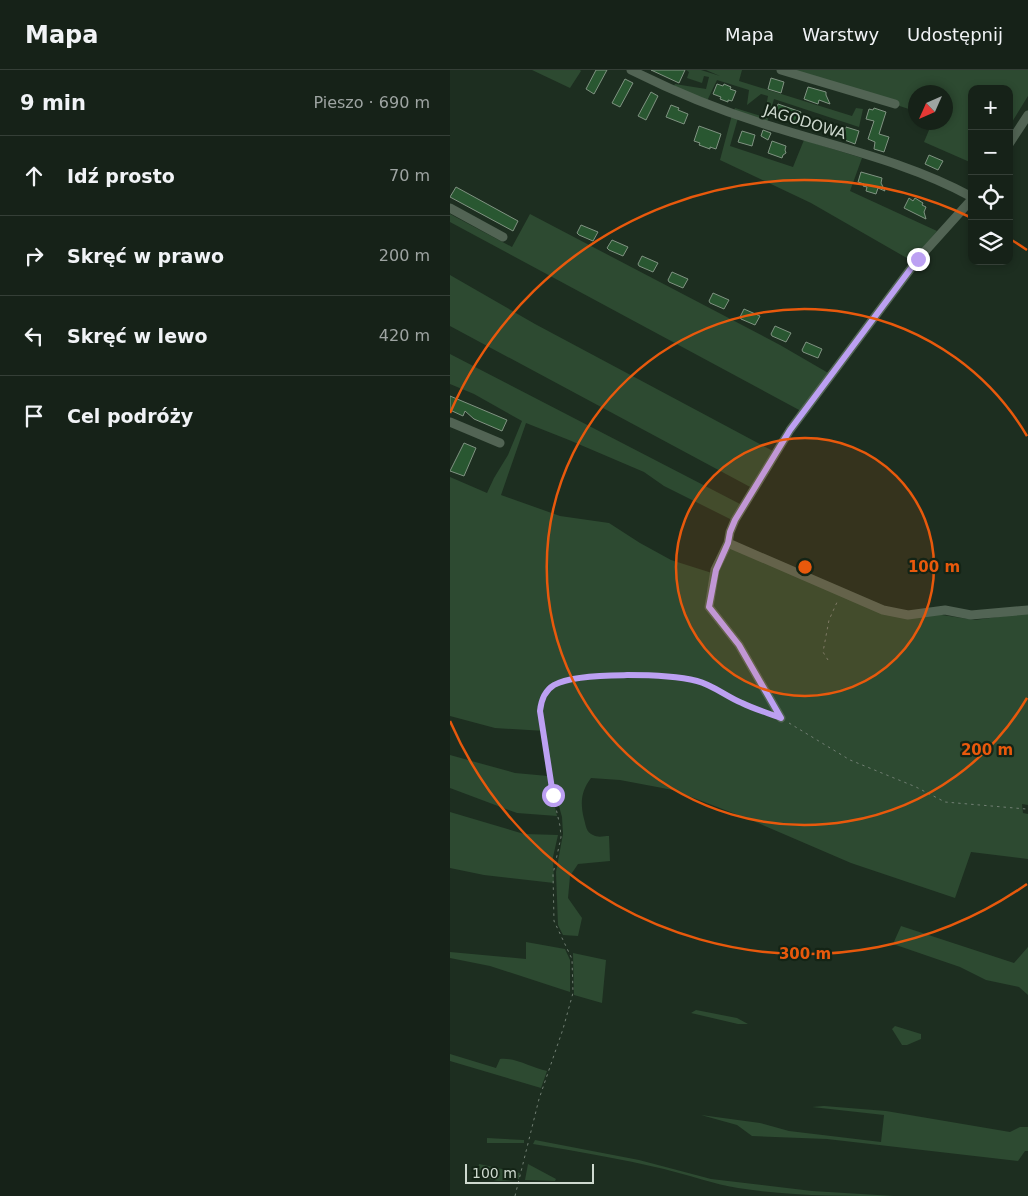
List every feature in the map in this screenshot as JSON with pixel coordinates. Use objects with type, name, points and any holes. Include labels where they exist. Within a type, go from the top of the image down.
[{"type":"street","name":"JAGODOWA","points":[[631,70],[674,91],[761,123],[821,140],[925,174],[968,196]]},
{"type":"street","points":[[781,70],[895,104]]},
{"type":"street","points":[[1013,138],[1028,115]]},
{"type":"street","points":[[781,718],[739,645],[709,607],[716,570],[728,543],[735,520],[790,430],[918,259],[968,203]]},
{"type":"street","points":[[450,208],[503,236]]},
{"type":"street","points":[[450,422],[500,444]]},
{"type":"street","points":[[728,543],[883,610],[908,615],[945,610],[971,615],[1028,610]]},
{"type":"path","points":[[828,660],[823,652],[830,620],[842,592]]},
{"type":"path","points":[[515,1196],[539,1099],[564,1028],[573,993],[572,959],[554,921],[553,874],[560,837],[560,826],[553,795],[540,711],[541,700],[553,686],[602,675],[672,677],[699,681],[742,704],[781,718],[850,760],[916,787],[945,802],[1026,809]]},
{"type":"green space","points":[[532,70],[580,70],[581,71],[570,88]]},
{"type":"green space","points":[[686,70],[701,70],[720,76],[706,70],[742,70],[739,81],[852,116],[856,108],[863,109],[859,127],[774,99],[767,123],[734,111],[735,108],[764,117],[768,96],[761,94],[747,105],[749,90],[717,80],[707,101],[673,88],[675,84],[706,89],[709,77],[704,76],[702,83],[687,78],[689,72]]},
{"type":"green space","points":[[789,70],[1028,70],[1028,96],[1013,120],[1013,85],[968,85],[968,161],[924,142],[929,130],[953,130],[953,85],[908,85],[908,109]]},
{"type":"green space","points":[[732,115],[738,118],[730,146],[793,167],[804,140],[862,158],[850,191],[937,231],[912,261],[811,203],[720,160]]},
{"type":"green space","points":[[450,214],[512,247],[530,214],[780,345],[830,374],[801,411],[450,222]]},
{"type":"green space","points":[[450,275],[535,324],[773,451],[752,488],[450,326]]},
{"type":"green space","points":[[450,354],[742,505],[732,520],[664,486],[644,472],[526,423],[501,495],[560,516],[609,523],[671,560],[712,573],[731,546],[883,613],[942,615],[975,620],[1028,613],[1028,805],[1022,804],[1023,813],[1028,814],[1028,859],[971,852],[955,898],[851,863],[751,820],[673,790],[620,780],[591,778],[582,797],[584,819],[591,834],[609,836],[610,861],[578,864],[570,876],[568,898],[582,918],[578,936],[563,935],[558,925],[556,872],[563,834],[562,817],[554,788],[545,731],[495,728],[450,716],[450,477],[487,493],[508,455],[522,421],[474,394],[450,384]]},
{"type":"green space","points":[[450,755],[515,773],[548,776],[557,816],[517,813],[450,788]]},
{"type":"green space","points":[[450,812],[524,834],[558,835],[553,857],[554,883],[484,875],[450,868]]},
{"type":"green space","points":[[901,926],[1014,963],[1028,947],[1028,995],[1019,987],[986,980],[960,967],[893,944]]},
{"type":"green space","points":[[526,942],[565,949],[570,960],[570,992],[490,966],[450,958],[450,952],[526,959]]},
{"type":"green space","points":[[573,953],[606,960],[602,1003],[574,995]]},
{"type":"green space","points":[[696,1010],[737,1018],[748,1024],[738,1024],[691,1013]]},
{"type":"green space","points":[[895,1026],[921,1034],[921,1039],[907,1045],[902,1045],[892,1029]]},
{"type":"green space","points":[[450,1054],[496,1068],[500,1059],[506,1059],[547,1071],[541,1088],[450,1061]]},
{"type":"green space","points":[[824,1106],[886,1111],[1010,1132],[1020,1127],[1028,1127],[1028,1151],[1025,1151],[1018,1161],[827,1139],[752,1136],[737,1125],[701,1115],[760,1123],[789,1131],[881,1142],[884,1115],[812,1107]]},
{"type":"green space","points":[[487,1138],[524,1140],[524,1143],[487,1143]]},
{"type":"green space","points":[[535,1140],[639,1160],[711,1179],[812,1191],[894,1196],[835,1196],[757,1191],[719,1184],[648,1165],[533,1144]]},
{"type":"green space","points":[[479,1164],[520,1173],[519,1179],[492,1180],[478,1169]]},
{"type":"green space","points":[[528,1164],[556,1179],[555,1181],[525,1180]]},
{"type":"building","points":[[596,70],[607,70],[594,94],[586,89]]},
{"type":"building","points":[[651,70],[685,70],[679,83]]},
{"type":"building","points":[[771,78],[784,82],[781,93],[768,89]]},
{"type":"building","points":[[625,79],[633,83],[620,107],[612,103]]},
{"type":"building","points":[[717,84],[723,86],[724,84],[736,91],[732,101],[728,100],[728,102],[713,94]]},
{"type":"building","points":[[808,87],[826,92],[830,104],[819,100],[818,104],[804,99]]},
{"type":"building","points":[[651,92],[658,96],[646,120],[638,116]]},
{"type":"building","points":[[778,104],[801,112],[802,118],[797,123],[775,115]]},
{"type":"building","points":[[671,105],[688,114],[684,124],[666,117]]},
{"type":"building","points":[[874,108],[886,112],[879,134],[889,137],[884,152],[874,149],[875,142],[868,139],[874,121],[866,119],[869,109],[873,110]]},
{"type":"building","points":[[699,126],[721,134],[716,149],[699,145],[700,143],[694,141]]},
{"type":"building","points":[[846,127],[859,131],[855,144],[842,139]]},
{"type":"building","points":[[763,130],[771,133],[768,140],[761,136]]},
{"type":"building","points":[[742,131],[755,135],[752,146],[738,142]]},
{"type":"building","points":[[772,141],[786,146],[786,153],[782,158],[768,153]]},
{"type":"building","points":[[929,155],[943,161],[938,170],[925,164]]},
{"type":"building","points":[[861,172],[882,178],[881,183],[885,191],[878,188],[876,194],[866,191],[867,187],[858,182]]},
{"type":"building","points":[[456,187],[518,221],[513,231],[450,197]]},
{"type":"building","points":[[909,198],[913,201],[915,198],[923,203],[922,205],[926,207],[924,212],[926,219],[904,208]]},
{"type":"building","points":[[581,225],[598,232],[593,241],[577,233]]},
{"type":"building","points":[[612,240],[628,247],[623,256],[607,248]]},
{"type":"building","points":[[642,256],[658,263],[653,272],[639,266],[638,264]]},
{"type":"building","points":[[672,272],[688,279],[683,288],[669,282],[668,280]]},
{"type":"building","points":[[713,293],[729,300],[724,309],[710,303],[709,301]]},
{"type":"building","points":[[744,309],[760,316],[755,325],[741,319],[740,317]]},
{"type":"building","points":[[775,326],[791,333],[786,342],[772,336],[771,334]]},
{"type":"building","points":[[806,342],[822,349],[818,358],[803,352],[802,350]]},
{"type":"building","points":[[450,396],[507,420],[502,431],[474,419],[465,411],[463,416],[450,410]]},
{"type":"building","points":[[464,443],[476,448],[464,476],[450,471]]},
{"type":"route","points":[[553,795],[540,711],[541,700],[553,686],[564,682],[602,675],[672,677],[699,681],[742,704],[781,718],[739,645],[709,607],[716,570],[728,543],[735,520],[790,430],[918,259]]}]
